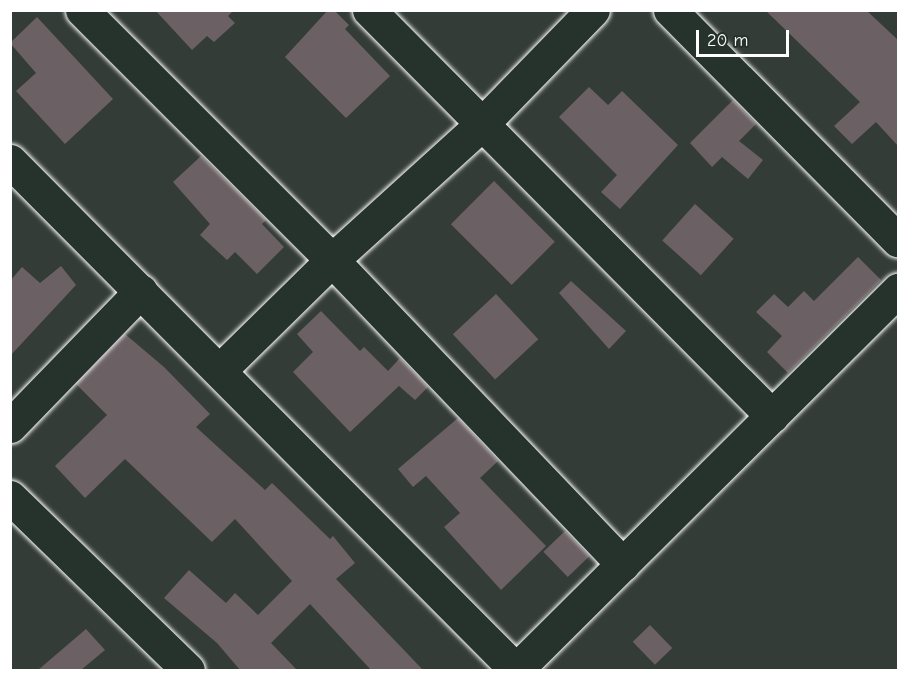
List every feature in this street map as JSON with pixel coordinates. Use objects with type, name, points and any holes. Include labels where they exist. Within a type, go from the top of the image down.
[{"type":"street","points":[[82,10],[332,260],[623,564]]},
{"type":"street","points":[[220,370],[332,260],[482,123],[593,10]]},
{"type":"street","points":[[670,10],[898,240]]},
{"type":"street","points":[[374,12],[772,416]]},
{"type":"street","points":[[10,162],[220,370],[516,670],[898,290]]},
{"type":"street","points":[[10,426],[141,291]]},
{"type":"street","points":[[10,497],[188,670]]},
{"type":"building","points":[[155,10],[234,10],[228,16],[235,23],[214,42],[207,36],[192,50]]},
{"type":"building","points":[[328,10],[334,10],[349,25],[345,29],[390,76],[346,118],[285,57]]},
{"type":"building","points":[[765,10],[866,10],[898,40],[898,146],[876,122],[852,144],[834,126],[860,102]]},
{"type":"building","points":[[37,17],[113,99],[65,144],[16,91],[36,73],[10,43]]},
{"type":"building","points":[[589,87],[608,105],[622,91],[678,145],[620,209],[601,192],[617,175],[559,117]]},
{"type":"building","points":[[733,100],[756,124],[739,141],[763,160],[748,179],[722,157],[712,167],[690,143]]},
{"type":"building","points":[[201,156],[266,220],[262,224],[284,247],[257,274],[235,252],[227,260],[200,235],[210,224],[173,182]]},
{"type":"building","points":[[494,181],[555,242],[512,285],[451,224]]},
{"type":"building","points":[[695,204],[734,239],[701,275],[662,240]]},
{"type":"building","points":[[858,257],[881,280],[788,373],[767,352],[782,336],[756,312],[774,294],[788,307],[804,291],[814,301]]},
{"type":"building","points":[[61,266],[76,285],[10,356],[10,281],[22,267],[40,283]]},
{"type":"building","points":[[571,281],[626,331],[609,349],[559,293]]},
{"type":"building","points":[[496,294],[538,339],[495,380],[453,334]]},
{"type":"building","points":[[321,311],[360,351],[364,347],[388,371],[400,358],[428,387],[415,400],[399,386],[350,432],[293,372],[313,352],[297,334]]},
{"type":"building","points":[[125,334],[164,367],[210,414],[196,427],[265,490],[272,483],[330,539],[333,536],[355,563],[336,579],[423,670],[371,670],[310,604],[271,643],[297,670],[240,670],[217,643],[164,598],[189,570],[226,603],[235,593],[258,615],[292,581],[235,519],[212,542],[125,459],[85,498],[55,466],[107,415],[76,384]]},
{"type":"building","points":[[458,418],[498,461],[480,478],[546,546],[501,590],[444,527],[460,513],[426,476],[413,487],[398,469]]},
{"type":"building","points":[[565,531],[589,556],[568,577],[543,552]]},
{"type":"building","points":[[650,625],[672,648],[655,665],[633,642]]},
{"type":"building","points":[[86,629],[105,650],[81,670],[38,670]]}]
